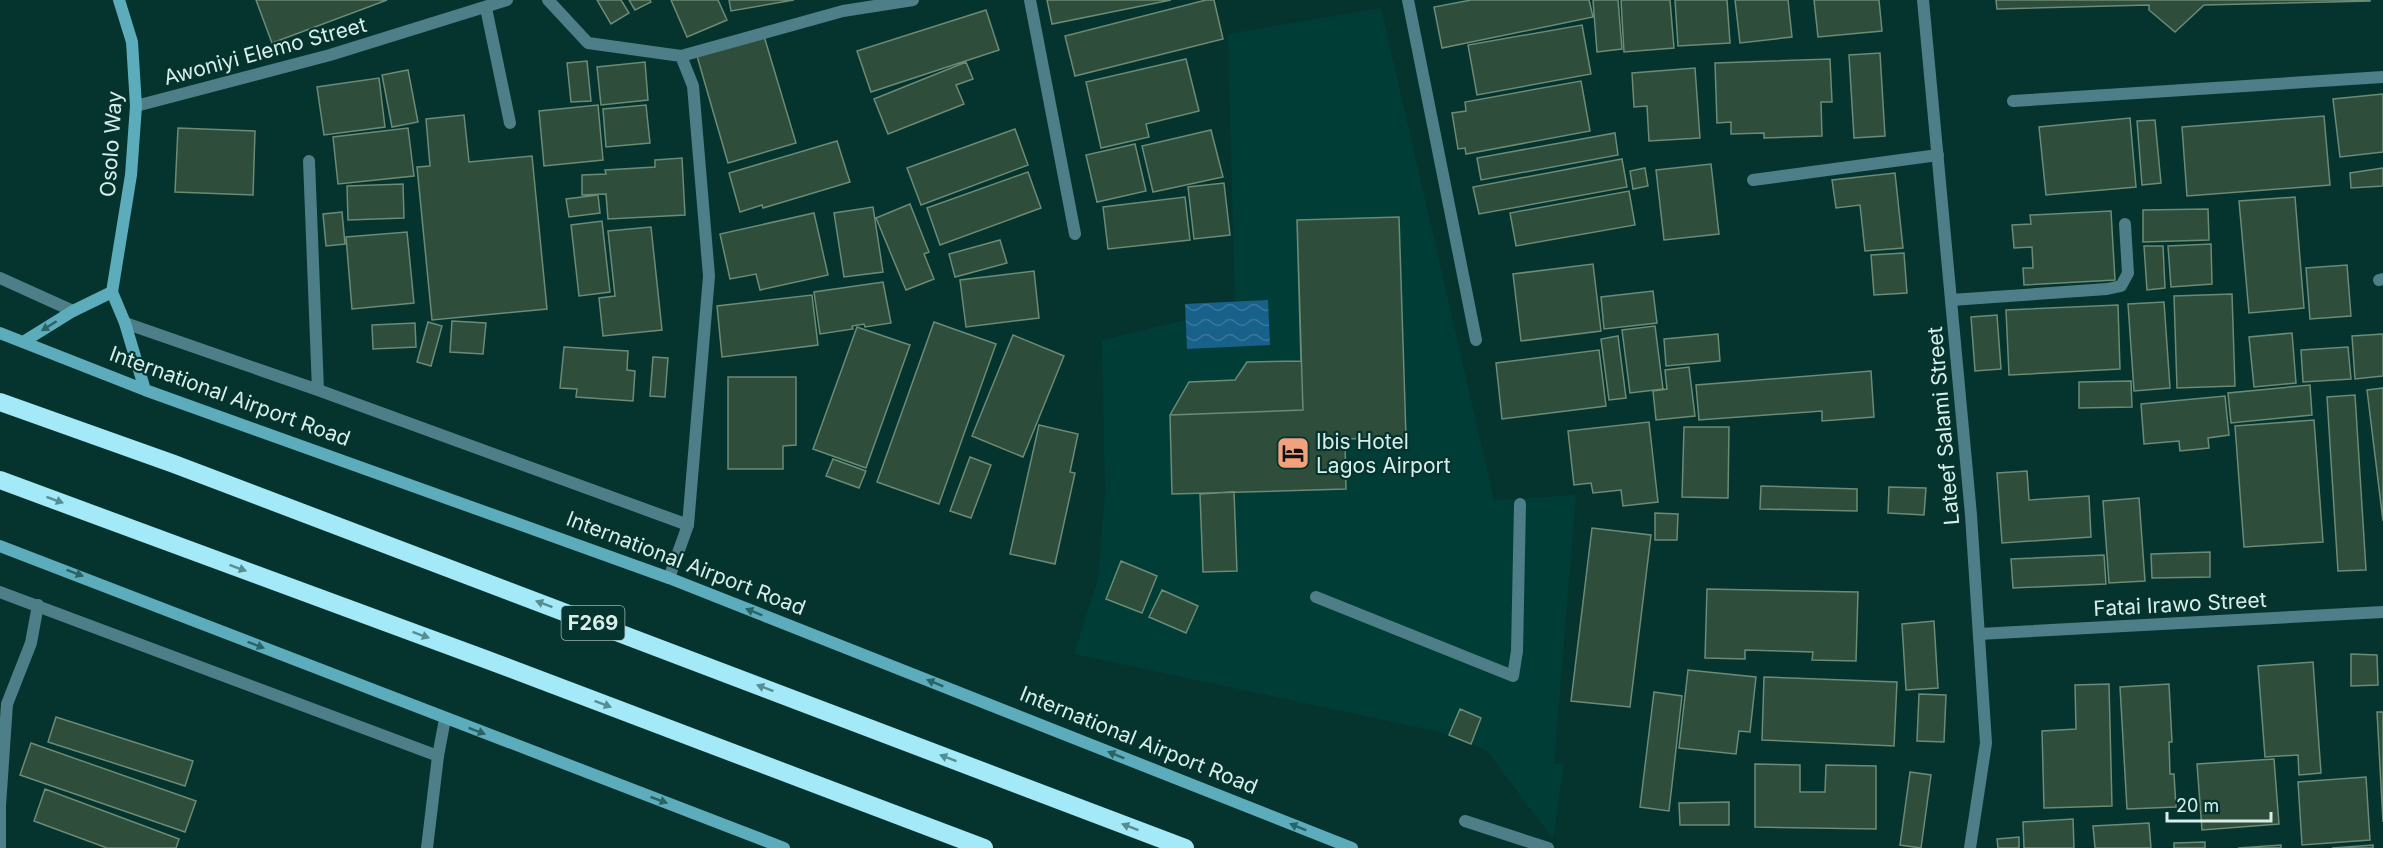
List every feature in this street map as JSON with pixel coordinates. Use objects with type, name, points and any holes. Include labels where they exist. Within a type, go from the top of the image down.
[{"type":"highway","name":"F269","points":[[0,402],[174,464],[1185,848]]},
{"type":"highway","points":[[0,480],[485,659],[984,848]]},
{"type":"main road","name":"Osolo Way","points":[[112,292],[131,175],[136,106],[132,42],[119,0]]},
{"type":"main road","points":[[23,342],[73,311],[112,292],[125,323],[145,390]]},
{"type":"main road","name":"International Airport Road","points":[[0,333],[145,390],[669,578],[1352,848]]},
{"type":"main road","points":[[0,546],[444,719],[784,848]]},
{"type":"street","name":"Awoniyi Elemo Street","points":[[136,106],[330,55],[507,0]]},
{"type":"street","points":[[548,0],[588,43],[681,56],[843,11],[913,0]]},
{"type":"street","points":[[1030,0],[1075,234]]},
{"type":"street","points":[[1408,0],[1476,340]]},
{"type":"street","name":"Lateef Salami Street","points":[[1923,0],[1971,515],[1986,743],[1970,848]]},
{"type":"street","points":[[486,8],[510,123]]},
{"type":"street","points":[[669,578],[688,525],[709,276],[693,86],[681,56]]},
{"type":"street","points":[[2013,101],[2383,77]]},
{"type":"street","points":[[1753,180],[1938,155]]},
{"type":"street","points":[[309,160],[318,390]]},
{"type":"street","points":[[1951,300],[2107,290],[2121,286],[2128,273],[2125,224]]},
{"type":"street","points":[[0,278],[73,311]]},
{"type":"street","points":[[125,323],[318,390],[688,525]]},
{"type":"street","points":[[1316,597],[1513,675],[1517,651],[1520,504]]},
{"type":"street","points":[[0,592],[438,756]]},
{"type":"street","points":[[0,848],[0,806],[7,704],[31,643],[38,605]]},
{"type":"street","name":"Fatai Irawo Street","points":[[1979,634],[2383,612]]},
{"type":"street","points":[[428,848],[444,719]]},
{"type":"street","points":[[1465,821],[1548,848]]},
{"type":"shaded area","name":"Ibis Hotel Lagos Airport","points":[[1381,8],[1494,500],[1576,495],[1554,763],[1564,764],[1553,839],[1486,750],[1440,732],[1074,654],[1098,579],[1105,492],[1102,340],[1235,308],[1228,34]]},
{"type":"water","points":[[1268,300],[1270,345],[1187,349],[1185,304]]},
{"type":"building","points":[[256,0],[387,0],[272,43]]},
{"type":"building","points":[[597,0],[621,0],[629,13],[611,24]]},
{"type":"building","points":[[629,0],[650,0],[651,2],[635,10]]},
{"type":"building","points":[[671,0],[718,0],[727,20],[687,37]]},
{"type":"building","points":[[729,0],[794,0],[731,11]]},
{"type":"building","points":[[1047,0],[1171,0],[1052,24]]},
{"type":"building","points":[[1206,0],[1214,0],[1223,39],[1075,76],[1065,36]]},
{"type":"building","points":[[1471,0],[1589,0],[1593,17],[1442,48],[1434,7]]},
{"type":"building","points":[[1593,0],[1618,0],[1622,49],[1597,52]]},
{"type":"building","points":[[1621,0],[1670,0],[1674,48],[1624,52]]},
{"type":"building","points":[[1675,0],[1727,0],[1730,43],[1678,46]]},
{"type":"building","points":[[1735,0],[1788,0],[1792,37],[1740,43]]},
{"type":"building","points":[[1814,0],[1879,0],[1882,31],[1818,37]]},
{"type":"building","points":[[1996,0],[2370,1],[2204,5],[2175,32],[2149,10],[2149,5],[1997,9]]},
{"type":"building","points":[[986,10],[999,50],[871,92],[857,51]]},
{"type":"building","points":[[1582,25],[1591,74],[1477,95],[1468,45]]},
{"type":"building","points":[[764,36],[796,143],[728,163],[697,56]]},
{"type":"building","points":[[1880,53],[1885,136],[1854,138],[1849,55]]},
{"type":"building","points":[[1186,59],[1199,111],[1146,124],[1149,137],[1101,148],[1086,82]]},
{"type":"building","points":[[1830,59],[1832,102],[1821,102],[1822,136],[1764,138],[1764,133],[1731,134],[1731,122],[1717,123],[1715,63]]},
{"type":"building","points":[[587,61],[591,101],[571,102],[567,63]]},
{"type":"building","points":[[645,62],[648,100],[601,105],[597,67]]},
{"type":"building","points":[[966,62],[973,79],[956,85],[964,104],[888,134],[874,99]]},
{"type":"building","points":[[1695,68],[1700,138],[1649,141],[1647,106],[1634,107],[1632,73]]},
{"type":"building","points":[[408,70],[418,122],[392,127],[382,75]]},
{"type":"building","points":[[379,78],[385,127],[324,135],[317,87]]},
{"type":"building","points":[[1581,81],[1590,131],[1466,154],[1465,148],[1458,149],[1452,113],[1466,111],[1465,102]]},
{"type":"building","points":[[2383,94],[2383,152],[2340,157],[2333,99]]},
{"type":"building","points":[[598,105],[603,160],[544,166],[539,111]]},
{"type":"building","points":[[646,105],[650,143],[606,147],[603,109]]},
{"type":"building","points":[[464,115],[469,162],[532,156],[547,309],[432,320],[417,167],[430,166],[426,119]]},
{"type":"building","points":[[2324,116],[2330,185],[2187,196],[2182,127]]},
{"type":"building","points":[[2130,118],[2136,187],[2046,195],[2039,127]]},
{"type":"building","points":[[2155,120],[2161,183],[2142,185],[2137,121]]},
{"type":"building","points":[[178,128],[255,131],[253,195],[175,192]]},
{"type":"building","points":[[408,128],[414,176],[338,184],[333,137]]},
{"type":"building","points":[[1015,129],[1028,165],[921,205],[907,168]]},
{"type":"building","points":[[1211,130],[1223,177],[1153,192],[1142,146]]},
{"type":"building","points":[[1615,133],[1618,155],[1481,180],[1477,158]]},
{"type":"building","points":[[837,141],[850,182],[763,208],[762,205],[740,212],[729,173]]},
{"type":"building","points":[[1135,144],[1146,191],[1097,202],[1086,155]]},
{"type":"building","points":[[682,158],[685,215],[608,219],[606,194],[582,195],[582,175],[606,174],[605,170],[655,167],[655,160]]},
{"type":"building","points":[[1622,159],[1627,187],[1479,214],[1473,187]]},
{"type":"building","points":[[1711,164],[1719,234],[1664,240],[1656,170]]},
{"type":"building","points":[[1645,168],[1648,186],[1633,189],[1630,171]]},
{"type":"building","points":[[2383,168],[2383,186],[2351,188],[2350,173]]},
{"type":"building","points":[[1028,172],[1041,208],[940,245],[927,208]]},
{"type":"building","points":[[1895,173],[1903,248],[1865,251],[1860,205],[1836,208],[1832,180]]},
{"type":"building","points":[[1224,183],[1230,235],[1194,239],[1188,187]]},
{"type":"building","points":[[403,184],[404,218],[348,220],[347,186]]},
{"type":"building","points":[[1629,191],[1635,225],[1516,246],[1510,213]]},
{"type":"building","points":[[598,195],[600,213],[569,217],[566,199]]},
{"type":"building","points":[[1185,197],[1190,240],[1108,249],[1103,207]]},
{"type":"building","points":[[2295,197],[2304,308],[2249,313],[2239,201]]},
{"type":"building","points":[[910,204],[929,252],[924,254],[934,279],[906,290],[876,218]]},
{"type":"building","points":[[873,207],[883,272],[844,277],[834,213]]},
{"type":"building","points":[[2208,209],[2209,240],[2143,242],[2143,210]]},
{"type":"building","points":[[2111,211],[2115,280],[2024,285],[2023,268],[2033,268],[2032,247],[2014,248],[2012,225],[2031,224],[2030,215]]},
{"type":"building","points":[[342,212],[345,244],[326,246],[323,214]]},
{"type":"building","points":[[814,213],[828,275],[760,290],[756,274],[730,279],[720,234]]},
{"type":"building","points":[[1399,217],[1406,437],[1345,439],[1346,489],[1172,494],[1170,415],[1189,382],[1235,380],[1247,362],[1301,361],[1297,220]]},
{"type":"building","points":[[1399,217],[1406,437],[1345,439],[1346,489],[1172,494],[1170,415],[1303,410],[1297,220]]},
{"type":"building","points":[[602,221],[610,292],[579,296],[571,225]]},
{"type":"building","points":[[651,227],[662,330],[603,336],[599,298],[615,296],[608,231]]},
{"type":"building","points":[[407,232],[414,303],[352,309],[346,237]]},
{"type":"building","points":[[1000,240],[1007,263],[955,277],[949,254]]},
{"type":"building","points":[[2211,244],[2212,284],[2171,287],[2168,246]]},
{"type":"building","points":[[2144,246],[2163,246],[2165,288],[2147,290]]},
{"type":"building","points":[[1904,253],[1907,293],[1874,295],[1871,255]]},
{"type":"building","points":[[1593,264],[1601,331],[1521,341],[1513,274]]},
{"type":"building","points":[[2347,265],[2351,316],[2310,319],[2306,268]]},
{"type":"building","points":[[1034,271],[1039,318],[966,327],[960,280]]},
{"type":"building","points":[[883,282],[891,323],[865,327],[864,324],[852,326],[853,329],[820,334],[814,292]]},
{"type":"building","points":[[1653,291],[1657,323],[1604,329],[1601,297]]},
{"type":"building","points":[[2232,294],[2235,386],[2177,388],[2174,296]]},
{"type":"building","points":[[812,295],[818,345],[722,357],[717,306]]},
{"type":"building","points":[[2164,302],[2170,388],[2134,391],[2128,304]]},
{"type":"building","points":[[2118,305],[2120,369],[2009,375],[2006,310]]},
{"type":"building","points":[[1997,315],[2001,369],[1975,371],[1971,317]]},
{"type":"building","points":[[452,321],[486,323],[483,354],[450,352]]},
{"type":"building","points":[[428,322],[442,326],[431,366],[417,362]]},
{"type":"building","points":[[934,322],[996,344],[939,504],[877,482]]},
{"type":"building","points":[[415,323],[416,347],[373,349],[372,325]]},
{"type":"building","points":[[1655,326],[1663,389],[1630,393],[1622,330]]},
{"type":"building","points":[[857,327],[910,345],[866,468],[813,449]]},
{"type":"building","points":[[2292,333],[2296,383],[2254,387],[2249,337]]},
{"type":"building","points":[[1718,334],[1720,361],[1666,366],[1664,339]]},
{"type":"building","points":[[2383,334],[2383,376],[2355,379],[2352,336]]},
{"type":"building","points":[[1013,335],[1064,356],[1023,457],[972,436]]},
{"type":"building","points":[[1618,336],[1626,398],[1609,400],[1601,339]]},
{"type":"building","points":[[564,347],[628,351],[627,370],[635,371],[633,401],[576,397],[577,389],[560,388]]},
{"type":"building","points":[[2348,347],[2351,379],[2303,382],[2301,350]]},
{"type":"building","points":[[1599,350],[1606,406],[1502,419],[1496,363]]},
{"type":"building","points":[[653,357],[668,358],[665,397],[650,396]]},
{"type":"building","points":[[1689,367],[1695,416],[1656,420],[1653,391],[1667,389],[1665,370]]},
{"type":"building","points":[[1871,371],[1874,417],[1822,421],[1822,411],[1699,420],[1696,385]]},
{"type":"building","points":[[728,377],[796,377],[796,445],[783,446],[783,469],[728,469]]},
{"type":"building","points":[[2131,381],[2132,407],[2079,408],[2079,382]]},
{"type":"building","points":[[2310,385],[2312,415],[2231,423],[2228,393]]},
{"type":"building","points":[[2383,388],[2383,521],[2367,390]]},
{"type":"building","points":[[2355,395],[2366,570],[2338,571],[2327,397]]},
{"type":"building","points":[[2225,396],[2229,435],[2208,438],[2209,448],[2180,451],[2179,441],[2144,444],[2141,404]]},
{"type":"building","points":[[2314,420],[2323,542],[2244,547],[2235,426]]},
{"type":"building","points":[[1649,422],[1658,502],[1623,506],[1621,490],[1593,493],[1591,483],[1574,485],[1568,431]]},
{"type":"building","points":[[1039,425],[1078,434],[1070,472],[1075,473],[1055,564],[1010,554]]},
{"type":"building","points":[[1684,427],[1729,427],[1728,498],[1682,497]]},
{"type":"building","points":[[970,457],[991,465],[971,518],[950,511]]},
{"type":"building","points":[[833,459],[866,471],[859,488],[826,476]]},
{"type":"building","points":[[2027,471],[2029,500],[2089,496],[2091,537],[2002,543],[1997,473]]},
{"type":"building","points":[[1761,486],[1857,489],[1857,511],[1760,509]]},
{"type":"building","points":[[1889,487],[1926,488],[1924,515],[1888,513]]},
{"type":"building","points":[[1234,492],[1237,571],[1203,572],[1200,494]]},
{"type":"building","points":[[2139,498],[2145,581],[2109,583],[2103,501]]},
{"type":"building","points":[[1655,513],[1678,514],[1677,540],[1655,540]]},
{"type":"building","points":[[1592,528],[1651,535],[1630,707],[1571,701]]},
{"type":"building","points":[[2210,552],[2210,577],[2152,578],[2151,554]]},
{"type":"building","points":[[2104,555],[2106,584],[2013,588],[2011,559]]},
{"type":"building","points":[[1121,561],[1157,576],[1142,613],[1106,599]]},
{"type":"building","points":[[1707,589],[1858,592],[1856,661],[1812,660],[1813,652],[1745,650],[1745,659],[1705,658]]},
{"type":"building","points":[[1162,590],[1198,606],[1186,633],[1149,617]]},
{"type":"building","points":[[1934,621],[1938,688],[1906,690],[1902,624]]},
{"type":"building","points":[[2351,654],[2377,655],[2378,685],[2351,686]]},
{"type":"building","points":[[2313,662],[2321,773],[2299,775],[2298,755],[2265,757],[2258,666]]},
{"type":"building","points":[[1688,670],[1756,677],[1750,732],[1739,731],[1736,754],[1679,748]]},
{"type":"building","points":[[1764,677],[1897,682],[1894,746],[1762,740]]},
{"type":"building","points":[[2109,684],[2112,806],[2044,808],[2042,731],[2076,729],[2075,685]]},
{"type":"building","points":[[2169,684],[2172,742],[2169,742],[2170,774],[2174,774],[2176,807],[2127,809],[2120,687]]},
{"type":"building","points":[[1654,692],[1682,696],[1669,811],[1640,807]]},
{"type":"building","points":[[1919,694],[1946,695],[1944,742],[1917,741]]},
{"type":"building","points":[[1460,709],[1481,718],[1471,744],[1449,735]]},
{"type":"building","points":[[2377,712],[2383,712],[2383,822]]},
{"type":"building","points":[[56,717],[193,761],[185,786],[48,742]]},
{"type":"building","points":[[31,743],[196,801],[185,832],[20,775]]},
{"type":"building","points":[[2274,759],[2279,824],[2202,830],[2197,764]]},
{"type":"building","points":[[1755,764],[1800,765],[1800,792],[1825,792],[1826,765],[1876,766],[1876,829],[1755,827]]},
{"type":"building","points":[[1910,772],[1931,775],[1921,848],[1900,845]]},
{"type":"building","points":[[2366,777],[2370,840],[2302,845],[2298,782]]},
{"type":"building","points":[[45,789],[179,839],[176,848],[107,848],[34,821]]},
{"type":"building","points":[[1729,802],[1729,825],[1680,825],[1679,803]]},
{"type":"building","points":[[2073,819],[2074,848],[2024,848],[2023,822]]},
{"type":"building","points":[[2149,823],[2151,848],[2095,848],[2093,826]]},
{"type":"building","points":[[2019,837],[2019,848],[1998,848],[1997,839]]},
{"type":"building","points":[[2205,842],[2205,848],[2174,848],[2174,843]]},
{"type":"building","points":[[2281,845],[2281,848],[2238,848]]},
{"type":"building","points":[[2373,845],[2373,848],[2332,848]]},
{"type":"place","name":"Ibis Hotel Lagos Airport","points":[[1293,453]]}]
